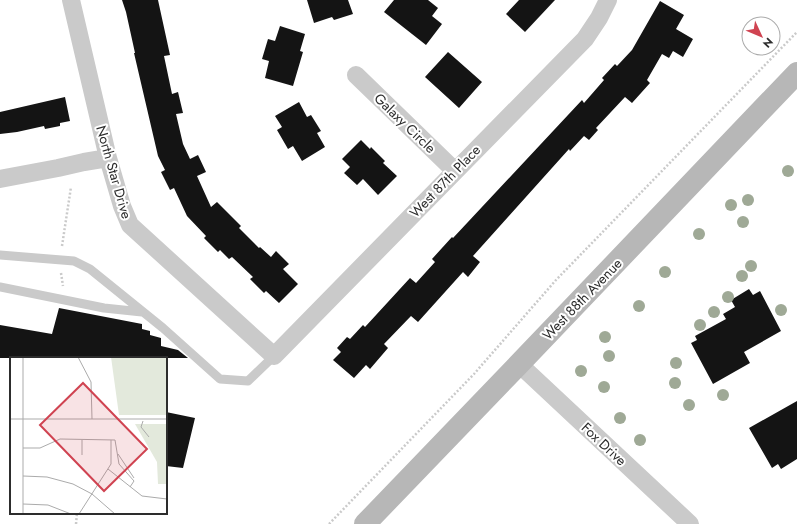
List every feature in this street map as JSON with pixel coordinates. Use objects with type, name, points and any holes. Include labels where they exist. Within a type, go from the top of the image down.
[{"type":"main road","name":"West 88th Avenue","points":[[365,524],[797,73]]},
{"type":"street","name":"North Star Drive","points":[[72,0],[108,158],[122,206],[130,225],[274,356]]},
{"type":"street","name":"West 87th Place","points":[[274,356],[585,39],[599,18],[608,0]]},
{"type":"street","name":"Galaxy Circle","points":[[356,75],[455,171]]},
{"type":"street","points":[[0,179],[108,158]]},
{"type":"street","name":"Fox Drive","points":[[519,364],[690,524]]},
{"type":"lane","points":[[0,255],[74,261],[90,269],[163,328],[220,379],[248,381],[274,356]]},
{"type":"lane","points":[[0,287],[104,308],[143,312]]},
{"type":"path","points":[[329,524],[474,374],[556,280],[797,32]]},
{"type":"path","points":[[65,300],[60,260],[71,187]]},
{"type":"path","points":[[76,524],[77,514]]},
{"type":"building","points":[[122,0],[158,0],[170,55],[164,56],[172,94],[178,92],[183,113],[176,114],[183,144],[190,159],[198,155],[206,172],[197,176],[211,207],[217,202],[241,226],[239,228],[259,248],[260,247],[271,257],[276,251],[289,264],[283,269],[298,284],[279,303],[266,291],[264,293],[250,279],[253,277],[232,257],[229,259],[220,250],[218,252],[204,238],[206,236],[187,216],[174,188],[170,190],[161,172],[165,170],[158,156]]},
{"type":"building","points":[[307,0],[348,0],[353,14],[334,20],[332,17],[314,23]]},
{"type":"building","points":[[394,0],[428,0],[438,8],[432,16],[442,24],[426,45],[384,12]]},
{"type":"building","points":[[519,0],[555,0],[525,32],[506,14]]},
{"type":"building","points":[[660,1],[684,15],[676,29],[693,39],[683,57],[673,51],[669,58],[662,54],[647,80],[650,83],[632,103],[625,97],[596,128],[598,130],[589,140],[584,136],[570,151],[569,149],[473,256],[480,262],[468,277],[463,272],[418,322],[411,316],[384,344],[388,348],[370,369],[366,365],[354,378],[333,360],[341,352],[337,348],[347,337],[350,339],[363,325],[365,327],[410,278],[416,283],[435,262],[432,259],[452,237],[453,238],[582,100],[584,103],[604,80],[602,78],[615,64],[617,66],[632,50]]},
{"type":"building","points":[[280,26],[305,34],[300,51],[303,52],[293,86],[265,78],[269,61],[262,59],[268,39],[275,41]]},
{"type":"building","points":[[448,52],[482,82],[459,108],[425,77]]},
{"type":"building","points":[[65,97],[70,121],[60,123],[60,126],[45,129],[44,126],[0,134],[0,112]]},
{"type":"building","points":[[299,102],[307,117],[311,115],[321,131],[317,133],[325,147],[302,161],[293,146],[288,149],[277,130],[282,127],[275,116]]},
{"type":"building","points":[[361,140],[370,149],[371,147],[385,161],[383,163],[397,176],[378,195],[363,179],[357,185],[344,173],[350,167],[342,159]]},
{"type":"building","points":[[749,289],[753,295],[760,291],[781,331],[744,352],[750,363],[713,384],[691,343],[697,340],[695,336],[726,319],[723,314],[735,307],[731,300]]},
{"type":"building","points":[[59,308],[142,324],[142,329],[150,331],[150,335],[161,338],[161,346],[178,350],[188,358],[0,358],[0,325],[52,334]]},
{"type":"building","points":[[797,401],[797,459],[781,469],[778,464],[772,468],[749,428]]},
{"type":"building","points":[[167,412],[195,418],[183,468],[167,466]]}]
